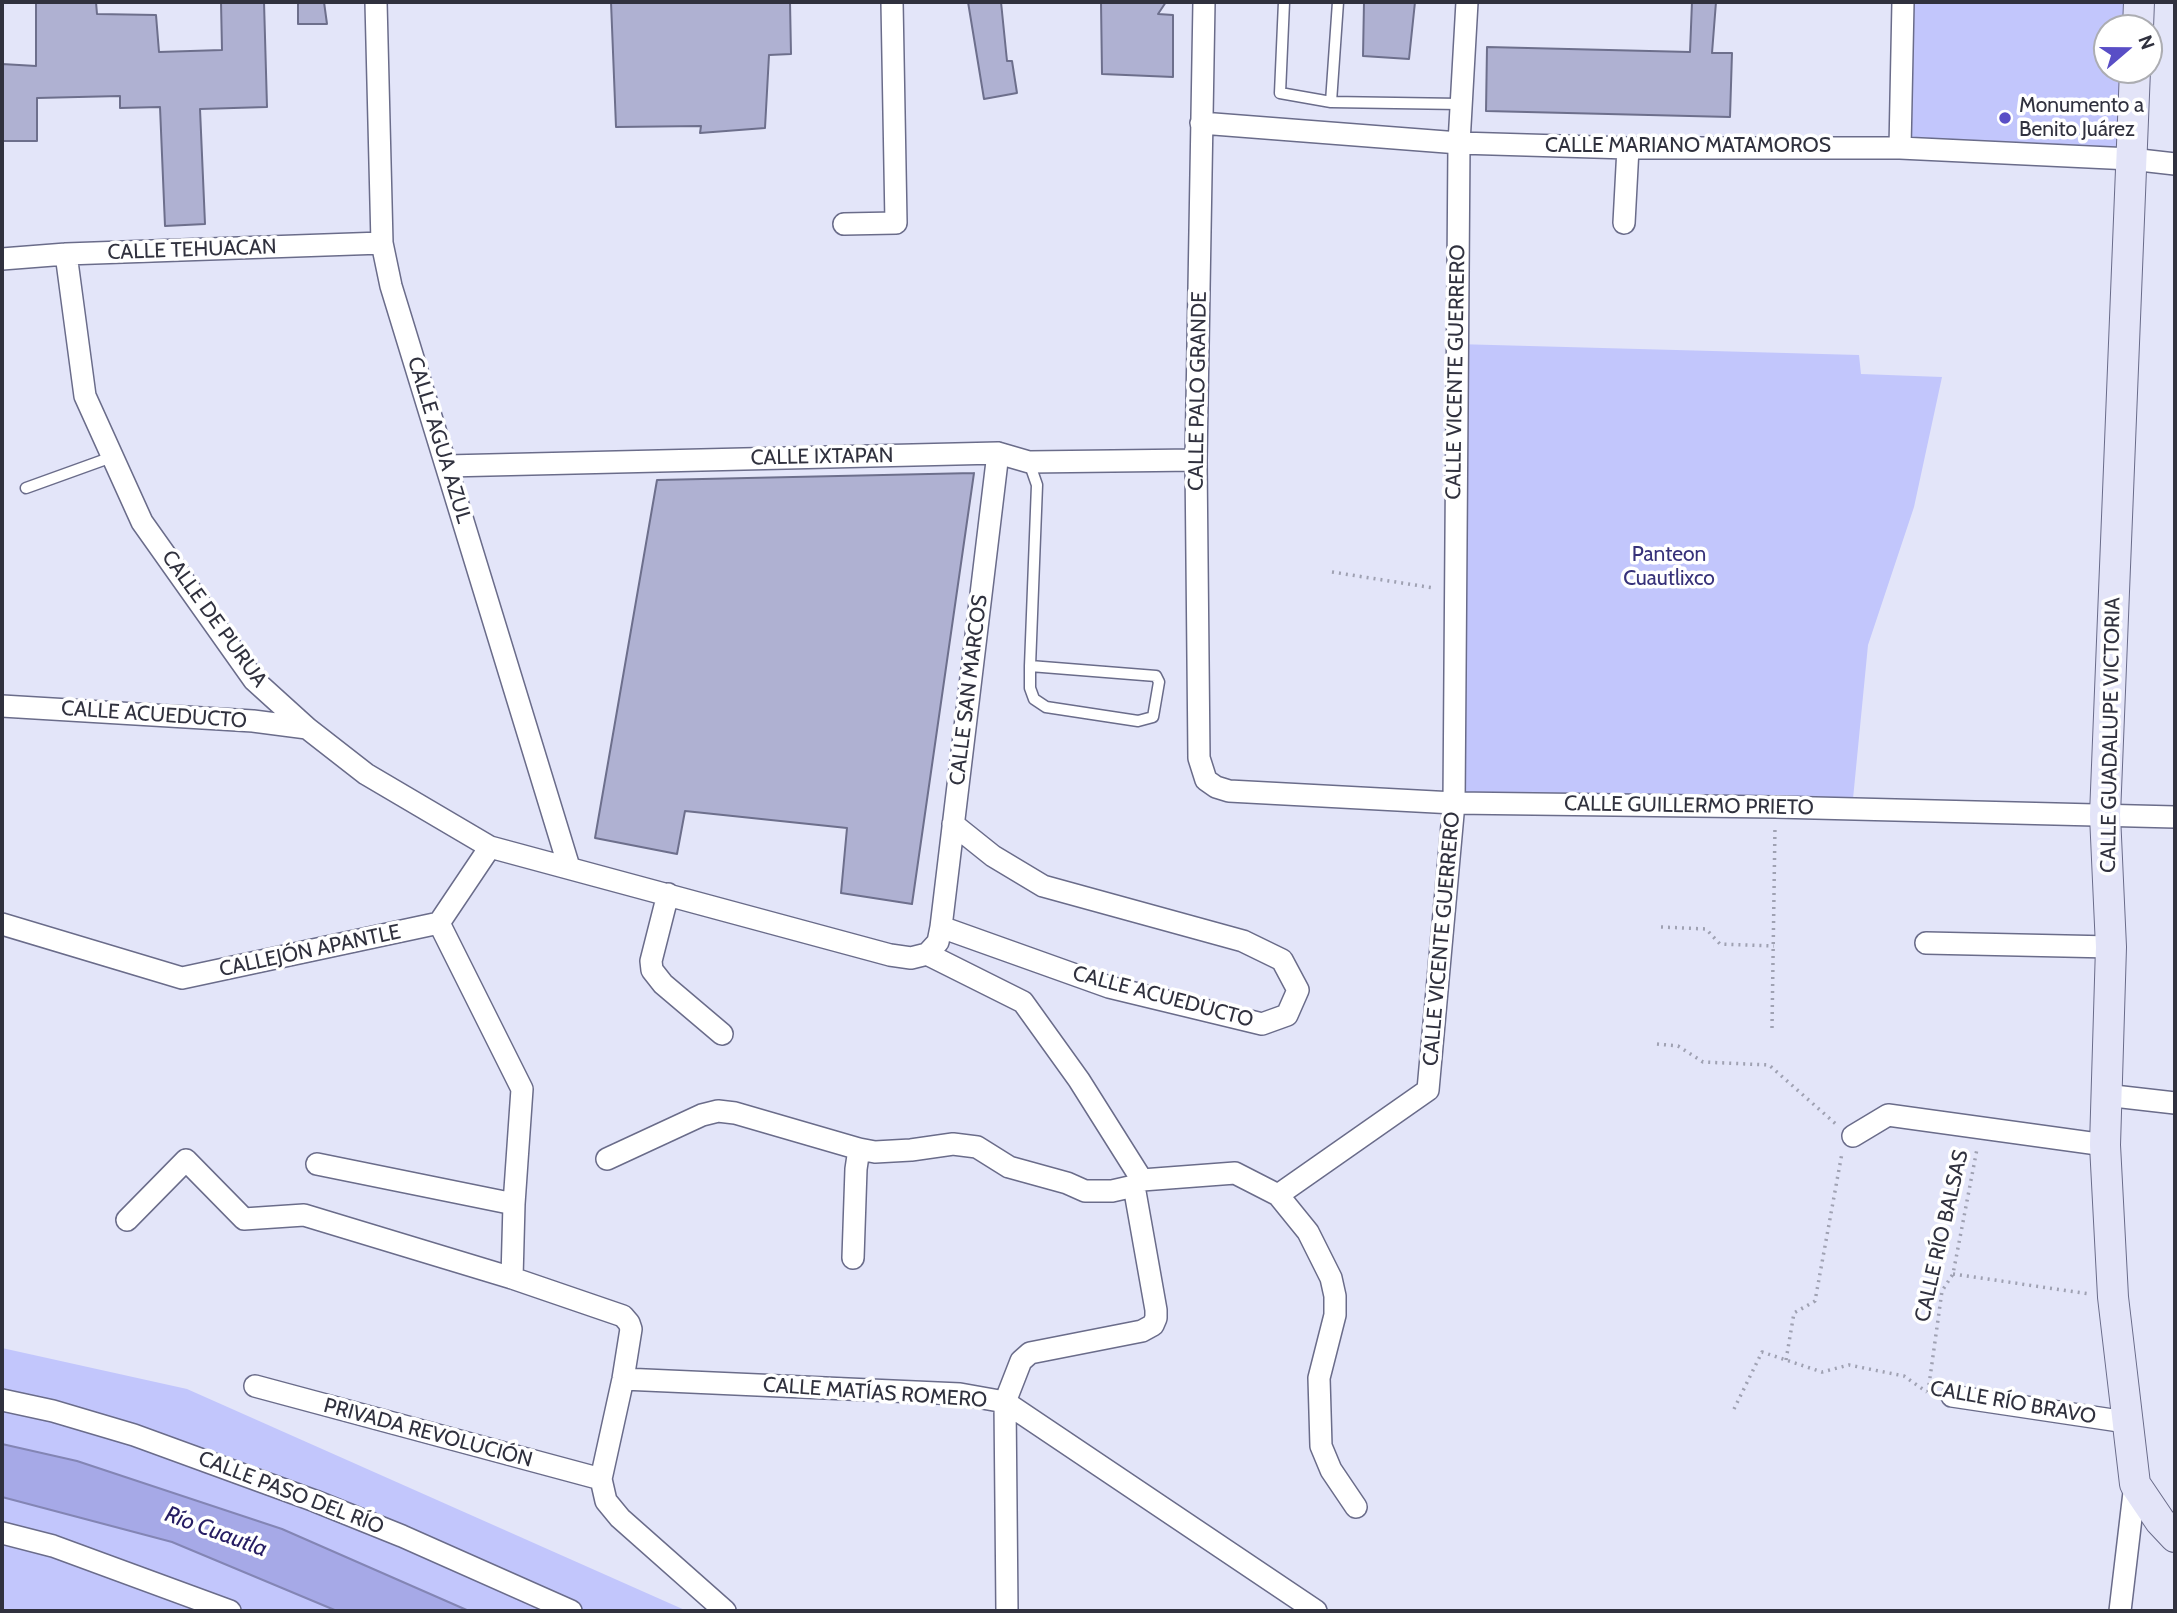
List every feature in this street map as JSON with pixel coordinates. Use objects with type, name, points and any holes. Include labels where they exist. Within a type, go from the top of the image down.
[{"type":"street","name":"CALLE AGUA AZUL","points":[[376,2],[382,243],[391,286],[569,867]]},
{"type":"street","points":[[844,224],[897,223],[892,2]]},
{"type":"street","name":"CALLE PALO GRANDE","points":[[1204,2],[1196,460],[1199,758],[1206,780]]},
{"type":"street","name":"CALLE VICENTE GUERRERO","points":[[1278,1195],[1428,1090],[1454,803],[1459,143],[1467,2]]},
{"type":"street","points":[[1900,148],[1903,2]]},
{"type":"street","name":"CALLE GUADALUPE VICTORIA","points":[[2120,1611],[2135,1483],[2113,1297],[2105,1145],[2110,947],[2105,815],[2134,84]]},
{"type":"street","name":"CALLE MARIANO MATAMOROS","points":[[1201,123],[1459,143],[1628,148],[1900,148],[2131,159],[2175,164]]},
{"type":"street","points":[[1625,223],[1628,148]]},
{"type":"street","name":"CALLE TEHUACAN","points":[[2,259],[66,254],[382,243]]},
{"type":"street","name":"CALLE DE PURUA","points":[[66,254],[85,396],[142,522],[254,680],[307,728],[366,774],[490,847],[569,867]]},
{"type":"street","name":"CALLE IXTAPAN","points":[[447,466],[998,453],[1029,462],[1196,460]]},
{"type":"street","name":"CALLE SAN MARCOS","points":[[941,927],[998,453]]},
{"type":"street","name":"CALLE ACUEDUCTO","points":[[2,706],[253,721],[307,728]]},
{"type":"street","name":"CALLE GUILLERMO PRIETO","points":[[1206,780],[1229,791],[1454,803],[1775,807],[2175,817]]},
{"type":"street","name":"CALLE ACUEDUCTO","points":[[941,927],[1109,987],[1262,1024],[1287,1015],[1298,990],[1282,960],[1243,941],[1043,886],[993,856],[953,824]]},
{"type":"street","points":[[490,847],[439,923],[522,1089],[512,1278]]},
{"type":"street","points":[[569,867],[890,955],[911,958],[927,954],[938,942],[941,927]]},
{"type":"street","points":[[668,894],[651,961],[652,970],[663,984],[722,1034]]},
{"type":"street","name":"CALLEJÓN APANTLE","points":[[2,924],[182,978],[439,923]]},
{"type":"street","points":[[1926,943],[2110,947]]},
{"type":"street","points":[[927,954],[1023,1002],[1079,1080],[1138,1183],[1156,1310],[1153,1325],[1142,1331],[1030,1353],[1021,1361],[1005,1402],[1007,1611]]},
{"type":"street","points":[[2105,1095],[2175,1103]]},
{"type":"street","points":[[607,1159],[702,1115],[718,1111],[735,1113],[875,1152],[953,1144],[976,1147],[1009,1167],[1067,1183],[1085,1191],[1112,1191],[1138,1183],[1235,1173],[1278,1195],[1308,1232],[1331,1278],[1335,1315],[1319,1378],[1321,1446],[1331,1470],[1356,1507]]},
{"type":"street","points":[[1853,1136],[1888,1115],[2105,1145]]},
{"type":"street","points":[[853,1258],[859,1149]]},
{"type":"street","points":[[127,1220],[186,1160],[244,1219],[304,1215],[512,1278],[623,1316],[631,1329],[601,1479],[606,1501],[620,1518],[725,1611]]},
{"type":"street","points":[[317,1164],[514,1204]]},
{"type":"street","name":"CALLE MATÍAS ROMERO","points":[[623,1379],[960,1394],[1005,1402],[1316,1611]]},
{"type":"street","name":"PRIVADA REVOLUCIÓN","points":[[255,1386],[601,1479]]},
{"type":"street","name":"CALLE RÍO BRAVO","points":[[1952,1396],[2126,1422]]},
{"type":"street","name":"CALLE PASO DEL RÍO","points":[[2,1400],[53,1411],[134,1435],[315,1501],[402,1536],[571,1611]]},
{"type":"street","name":"CALLE GUADALUPE VICTORIA","points":[[2135,1483],[2160,1521],[2175,1537]]},
{"type":"street","points":[[2,1533],[53,1546],[229,1611]]},
{"type":"lane","points":[[1284,2],[1280,93],[1331,102],[1460,104]]},
{"type":"lane","points":[[1331,102],[1338,2]]},
{"type":"lane","points":[[26,488],[113,457]]},
{"type":"lane","points":[[1029,462],[1037,485],[1030,666],[1030,688],[1034,699],[1046,707],[1138,721],[1153,718],[1159,682],[1156,676],[1030,666]]},
{"type":"path","points":[[1332,572],[1454,591]]},
{"type":"path","points":[[1772,1028],[1775,807]]},
{"type":"path","points":[[1661,927],[1706,929],[1720,944],[1774,946]]},
{"type":"path","points":[[1657,1044],[1678,1046],[1703,1062],[1769,1065],[1834,1123],[1853,1136],[1840,1157],[1815,1301],[1794,1313],[1786,1360]]},
{"type":"path","name":"CALLE RÍO BALSAS","points":[[1928,1392],[1942,1290],[1953,1274],[1981,1128]]},
{"type":"path","points":[[1953,1274],[2113,1297]]},
{"type":"path","name":"CALLE RÍO BRAVO","points":[[1734,1409],[1762,1352],[1822,1372],[1849,1365],[1904,1376],[1928,1392],[1952,1396]]},
{"type":"green space","points":[[1903,2],[2139,2],[2139,14],[2093,14],[2093,84],[2134,84],[2131,159],[1900,148]]},
{"type":"green space","name":"Panteon Cuautlixco","points":[[1456,344],[1859,355],[1861,374],[1942,377],[1914,507],[1868,645],[1852,809],[1454,803]]},
{"type":"green space","points":[[2,1348],[187,1389],[687,1611],[2,1611]]},
{"type":"water","name":"Río Cuautla","points":[[2,1444],[77,1461],[282,1529],[469,1611],[337,1611],[172,1542],[2,1497]]},
{"type":"building","points":[[36,2],[96,2],[97,14],[156,15],[159,52],[222,50],[221,2],[264,2],[267,107],[200,109],[205,224],[165,226],[160,107],[120,108],[120,96],[37,98],[37,141],[2,141],[2,64],[36,66]]},
{"type":"building","points":[[298,2],[324,2],[327,24],[298,24]]},
{"type":"building","points":[[611,2],[790,2],[791,54],[769,55],[765,128],[700,133],[701,126],[616,127]]},
{"type":"building","points":[[968,2],[1001,2],[1007,61],[1012,61],[1017,93],[984,99]]},
{"type":"building","points":[[1101,2],[1166,2],[1158,14],[1173,15],[1173,77],[1102,74]]},
{"type":"building","points":[[1364,2],[1415,2],[1409,59],[1363,56]]},
{"type":"building","points":[[1692,2],[1716,2],[1712,53],[1732,53],[1730,117],[1486,111],[1487,47],[1690,52]]},
{"type":"building","points":[[974,473],[912,904],[841,893],[847,828],[685,811],[677,854],[595,838],[657,480]]},
{"type":"place","name":"Monumento a Benito Juárez","points":[[2005,118]]}]
